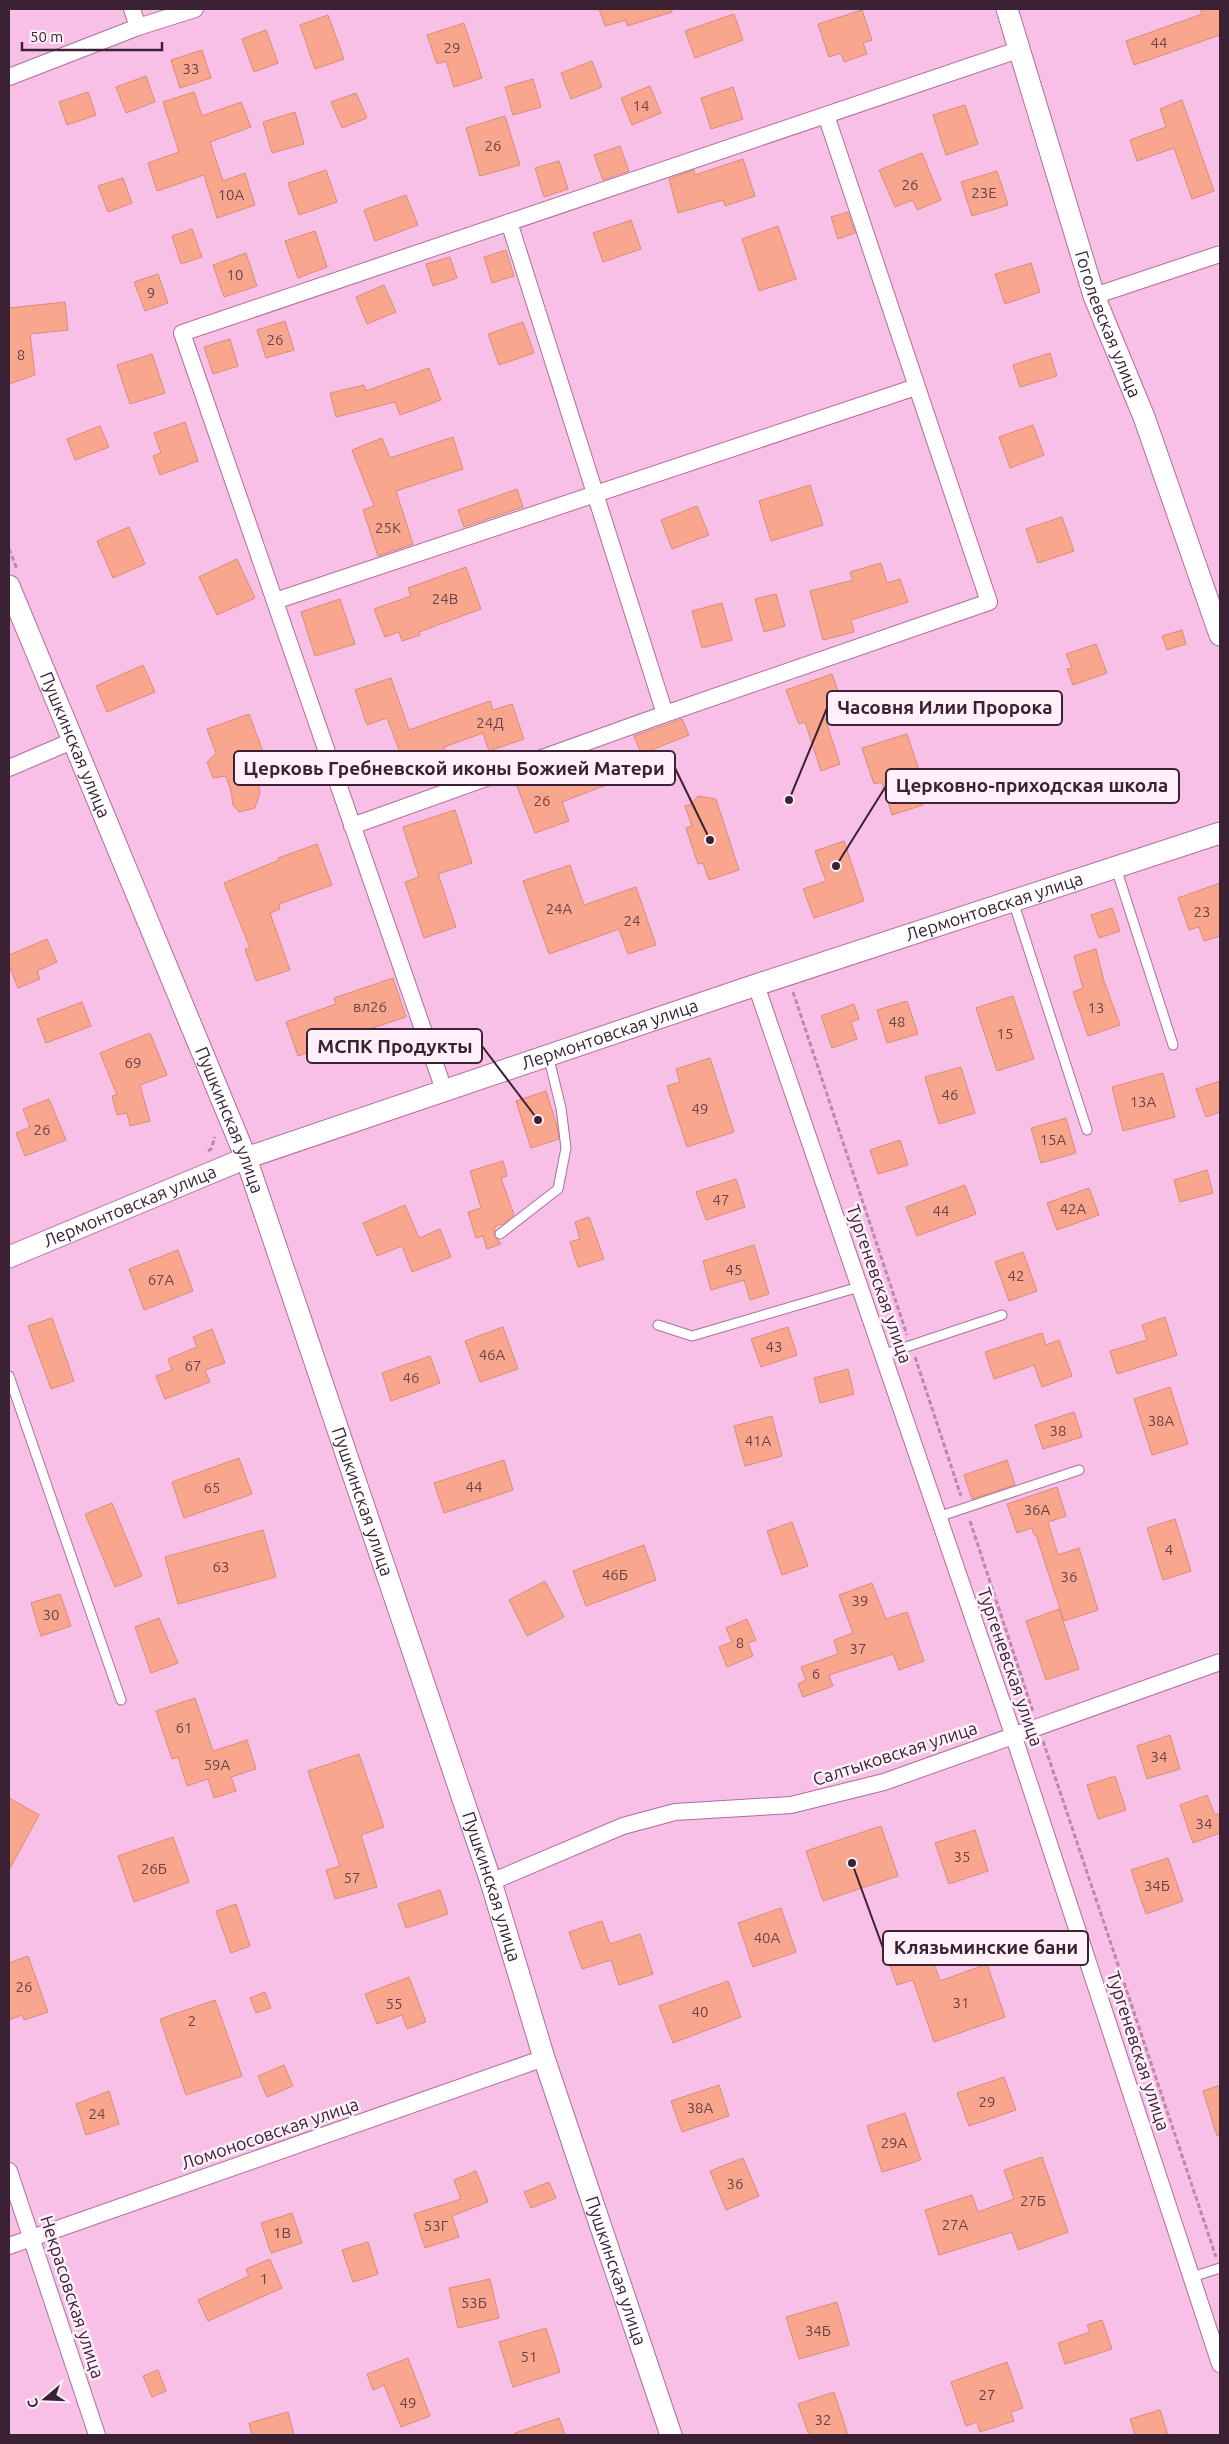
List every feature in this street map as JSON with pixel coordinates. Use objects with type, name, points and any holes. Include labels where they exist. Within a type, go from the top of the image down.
[{"type":"street","points":[[132,9],[138,27]]},
{"type":"street","points":[[9,77],[138,27],[195,9]]},
{"type":"street","name":"Гоголевская улица","points":[[1008,9],[1094,296],[1144,417],[1220,632]]},
{"type":"street","points":[[444,1090],[182,333],[1021,49]]},
{"type":"street","points":[[352,826],[665,714],[989,602],[826,115]]},
{"type":"street","points":[[509,222],[665,714]]},
{"type":"street","points":[[1094,296],[1220,254]]},
{"type":"street","points":[[275,601],[916,387]]},
{"type":"street","name":"Пушкинская улица","points":[[14,582],[72,741],[246,1158],[491,1882],[544,2058],[671,2435]]},
{"type":"street","points":[[9,768],[72,741]]},
{"type":"street","name":"Лермонтовская улица","points":[[9,1258],[246,1158],[756,985],[1220,833]]},
{"type":"street","name":"Тургеневская улица","points":[[756,985],[1014,1737],[1220,2364]]},
{"type":"street","name":"Салтыковская улица","points":[[491,1882],[623,1826],[675,1812],[791,1806],[817,1801],[884,1782],[1220,1662]]},
{"type":"street","name":"Ломоносовская улица","points":[[9,2246],[544,2058]]},
{"type":"street","name":"Некрасовская улица","points":[[9,2171],[97,2435]]},
{"type":"lane","points":[[1116,868],[1173,1045]]},
{"type":"lane","points":[[1013,900],[1087,1130]]},
{"type":"lane","points":[[500,1234],[558,1189],[566,1148],[561,1108],[548,1055]]},
{"type":"lane","points":[[658,1325],[692,1336],[859,1287]]},
{"type":"lane","points":[[882,1355],[1002,1315]]},
{"type":"lane","points":[[9,1376],[122,1700]]},
{"type":"lane","points":[[938,1517],[1079,1470]]},
{"type":"lane","points":[[1192,2277],[1220,2268]]},
{"type":"path","points":[[9,549],[14,582]]},
{"type":"path","points":[[790,986],[1220,2268]]},
{"type":"building","points":[[599,9],[672,9],[672,12],[627,26],[626,20],[605,26]]},
{"type":"building","points":[[1200,9],[1220,9],[1220,35],[1134,65],[1126,41],[1202,14]]},
{"type":"building","points":[[862,10],[872,40],[863,43],[867,54],[844,62],[841,53],[829,57],[818,24]]},
{"type":"building","points":[[734,14],[743,40],[695,58],[685,31]]},
{"type":"building","points":[[328,15],[344,59],[315,69],[300,25]]},
{"type":"building","points":[[464,23],[482,78],[454,87],[446,61],[437,64],[427,35]]},
{"type":"building","points":[[266,30],[278,63],[254,72],[242,39]]},
{"type":"building","points":[[202,50],[211,78],[180,88],[171,60]]},
{"type":"building","points":[[592,61],[602,87],[571,99],[561,73]]},
{"type":"building","points":[[146,76],[155,102],[126,113],[116,87]]},
{"type":"building","points":[[533,79],[541,107],[513,115],[505,87]]},
{"type":"building","points":[[650,86],[661,113],[632,125],[621,98]]},
{"type":"building","points":[[733,87],[743,119],[711,129],[701,98]]},
{"type":"building","points":[[88,92],[96,115],[67,125],[59,102]]},
{"type":"building","points":[[194,92],[202,116],[241,102],[251,127],[210,142],[223,181],[245,173],[255,205],[217,218],[204,175],[157,191],[148,163],[179,152],[163,102]]},
{"type":"building","points":[[356,93],[367,118],[342,128],[331,102]]},
{"type":"building","points":[[1182,100],[1214,191],[1192,199],[1174,148],[1137,161],[1130,140],[1166,127],[1160,109]]},
{"type":"building","points":[[965,105],[978,144],[946,155],[933,115]]},
{"type":"building","points":[[295,112],[304,144],[272,153],[263,122]]},
{"type":"building","points":[[505,116],[520,165],[480,176],[466,128]]},
{"type":"building","points":[[620,146],[629,171],[603,180],[594,155]]},
{"type":"building","points":[[922,153],[941,200],[917,210],[913,200],[895,207],[879,170]]},
{"type":"building","points":[[743,159],[755,196],[725,206],[723,200],[678,213],[669,179],[694,170],[695,175]]},
{"type":"building","points":[[559,161],[568,189],[544,197],[535,168]]},
{"type":"building","points":[[326,170],[337,202],[299,215],[288,183]]},
{"type":"building","points":[[997,171],[1008,205],[972,216],[961,182]]},
{"type":"building","points":[[123,178],[132,203],[108,212],[98,186]]},
{"type":"building","points":[[406,195],[418,225],[375,241],[364,210]]},
{"type":"building","points":[[848,212],[855,233],[838,239],[831,217]]},
{"type":"building","points":[[631,220],[641,249],[603,262],[593,233]]},
{"type":"building","points":[[778,226],[796,279],[759,291],[742,239]]},
{"type":"building","points":[[192,229],[202,257],[181,264],[172,236]]},
{"type":"building","points":[[315,231],[327,267],[298,278],[285,241]]},
{"type":"building","points":[[506,250],[514,276],[492,283],[484,257]]},
{"type":"building","points":[[246,253],[257,286],[224,297],[213,265]]},
{"type":"building","points":[[450,257],[457,278],[433,286],[426,264]]},
{"type":"building","points":[[1031,263],[1040,292],[1005,304],[995,274]]},
{"type":"building","points":[[158,274],[168,303],[145,311],[134,282]]},
{"type":"building","points":[[384,285],[396,312],[367,324],[356,297]]},
{"type":"building","points":[[65,302],[68,330],[30,334],[35,375],[9,384],[9,308]]},
{"type":"building","points":[[285,321],[294,350],[266,358],[257,330]]},
{"type":"building","points":[[523,322],[534,353],[499,365],[488,334]]},
{"type":"building","points":[[230,339],[238,366],[213,374],[204,347]]},
{"type":"building","points":[[1050,353],[1057,376],[1020,387],[1013,365]]},
{"type":"building","points":[[152,354],[165,393],[130,404],[117,365]]},
{"type":"building","points":[[429,368],[441,400],[400,415],[395,402],[336,417],[330,393],[364,385],[366,391]]},
{"type":"building","points":[[185,422],[198,461],[160,475],[153,456],[161,453],[154,433]]},
{"type":"building","points":[[1033,425],[1044,455],[1010,468],[999,437]]},
{"type":"building","points":[[100,426],[109,447],[75,460],[67,439]]},
{"type":"building","points":[[453,437],[463,469],[396,491],[413,544],[378,556],[363,510],[374,506],[352,450],[382,438],[390,458]]},
{"type":"building","points":[[810,485],[823,525],[771,541],[759,501]]},
{"type":"building","points":[[517,489],[523,507],[464,527],[458,510]]},
{"type":"building","points":[[697,506],[709,535],[672,549],[661,520]]},
{"type":"building","points":[[1062,517],[1074,551],[1038,563],[1026,529]]},
{"type":"building","points":[[129,527],[145,564],[113,578],[97,541]]},
{"type":"building","points":[[237,559],[255,598],[217,615],[199,577]]},
{"type":"building","points":[[881,563],[887,583],[900,579],[908,602],[851,620],[854,632],[823,640],[810,591],[853,580],[850,572]]},
{"type":"building","points":[[466,567],[481,609],[419,632],[420,635],[402,641],[399,632],[385,637],[374,609],[411,596],[408,588]]},
{"type":"building","points":[[776,594],[785,626],[764,632],[755,599]]},
{"type":"building","points":[[340,599],[355,644],[315,656],[301,612]]},
{"type":"building","points":[[722,603],[732,640],[702,648],[692,611]]},
{"type":"building","points":[[1182,630],[1186,644],[1167,650],[1162,636]]},
{"type":"building","points":[[1096,644],[1107,673],[1073,685],[1067,669],[1072,668],[1066,654]]},
{"type":"building","points":[[143,665],[155,692],[107,712],[96,686]]},
{"type":"building","points":[[832,674],[844,708],[824,715],[840,764],[821,771],[805,722],[799,724],[786,690]]},
{"type":"building","points":[[391,678],[409,730],[490,701],[493,710],[512,704],[524,739],[489,751],[483,733],[444,747],[451,766],[411,781],[387,718],[367,725],[355,690]]},
{"type":"building","points":[[249,714],[272,776],[258,782],[260,792],[255,808],[239,812],[233,805],[226,776],[213,778],[207,762],[216,753],[207,729]]},
{"type":"building","points":[[682,719],[689,735],[641,754],[634,736]]},
{"type":"building","points":[[907,734],[919,770],[913,772],[923,805],[892,815],[882,782],[874,784],[862,748]]},
{"type":"building","points":[[617,751],[627,777],[562,802],[569,821],[535,833],[515,781],[550,768],[553,776]]},
{"type":"building","points":[[698,796],[716,799],[739,870],[709,880],[703,863],[698,864],[686,828],[692,826],[685,806],[691,804]]},
{"type":"building","points":[[455,810],[472,863],[438,874],[456,927],[424,938],[405,882],[419,877],[403,827]]},
{"type":"building","points":[[844,841],[864,901],[814,918],[803,889],[826,881],[815,851]]},
{"type":"building","points":[[317,844],[332,885],[279,904],[280,909],[270,913],[290,970],[256,981],[245,949],[250,948],[224,883],[279,860],[278,858]]},
{"type":"building","points":[[570,865],[584,905],[636,887],[656,945],[628,954],[619,929],[549,954],[523,881]]},
{"type":"building","points":[[1220,883],[1220,936],[1204,941],[1199,927],[1189,930],[1178,898]]},
{"type":"building","points":[[1112,908],[1120,931],[1099,938],[1091,915]]},
{"type":"building","points":[[47,939],[57,962],[37,971],[40,979],[18,988],[9,965],[9,955]]},
{"type":"building","points":[[1096,949],[1104,981],[1120,1025],[1088,1036],[1073,992],[1083,988],[1074,956]]},
{"type":"building","points":[[393,978],[406,1017],[327,1043],[328,1045],[298,1056],[286,1022],[336,1004],[334,998]]},
{"type":"building","points":[[1013,996],[1034,1059],[997,1071],[976,1008]]},
{"type":"building","points":[[907,1001],[918,1034],[887,1043],[877,1010]]},
{"type":"building","points":[[82,1002],[91,1026],[46,1043],[37,1019]]},
{"type":"building","points":[[854,1004],[859,1019],[851,1022],[857,1039],[832,1048],[821,1016]]},
{"type":"building","points":[[150,1033],[167,1075],[140,1085],[150,1121],[130,1126],[127,1113],[117,1115],[112,1096],[117,1095],[100,1053]]},
{"type":"building","points":[[710,1058],[734,1132],[687,1147],[667,1086],[680,1082],[676,1069]]},
{"type":"building","points":[[961,1067],[975,1113],[939,1124],[925,1077]]},
{"type":"building","points":[[1163,1073],[1175,1117],[1123,1131],[1112,1087]]},
{"type":"building","points":[[1220,1081],[1220,1112],[1206,1117],[1196,1089]]},
{"type":"building","points":[[546,1091],[559,1139],[531,1148],[516,1101]]},
{"type":"building","points":[[49,1099],[66,1140],[25,1156],[16,1133],[30,1127],[23,1109]]},
{"type":"building","points":[[1066,1118],[1076,1153],[1041,1163],[1031,1128]]},
{"type":"building","points":[[900,1140],[908,1165],[878,1174],[870,1150]]},
{"type":"building","points":[[503,1161],[507,1176],[501,1178],[514,1215],[503,1224],[495,1226],[494,1235],[501,1244],[487,1249],[483,1236],[476,1238],[468,1212],[481,1208],[470,1171]]},
{"type":"building","points":[[1207,1170],[1213,1193],[1180,1202],[1174,1180]]},
{"type":"building","points":[[736,1179],[745,1207],[706,1220],[696,1192]]},
{"type":"building","points":[[965,1185],[976,1214],[917,1236],[906,1207]]},
{"type":"building","points":[[1089,1188],[1099,1215],[1057,1230],[1047,1203]]},
{"type":"building","points":[[405,1205],[419,1238],[440,1229],[451,1257],[412,1272],[402,1246],[377,1256],[363,1223]]},
{"type":"building","points":[[589,1217],[604,1259],[578,1267],[570,1242],[580,1239],[575,1222]]},
{"type":"building","points":[[754,1245],[769,1294],[750,1300],[744,1280],[711,1290],[703,1261]]},
{"type":"building","points":[[178,1250],[193,1291],[144,1310],[129,1269]]},
{"type":"building","points":[[1023,1252],[1037,1291],[1009,1301],[995,1262]]},
{"type":"building","points":[[1165,1317],[1177,1355],[1117,1374],[1110,1351],[1147,1340],[1142,1325]]},
{"type":"building","points":[[52,1318],[74,1381],[51,1389],[28,1326]]},
{"type":"building","points":[[503,1327],[518,1369],[480,1382],[465,1341]]},
{"type":"building","points":[[788,1327],[797,1355],[761,1367],[751,1339]]},
{"type":"building","points":[[212,1329],[225,1363],[205,1370],[210,1382],[165,1399],[156,1376],[172,1370],[168,1359],[197,1347],[193,1337]]},
{"type":"building","points":[[1042,1333],[1046,1345],[1059,1340],[1072,1376],[1042,1387],[1034,1365],[994,1379],[985,1352]]},
{"type":"building","points":[[430,1356],[440,1383],[391,1401],[382,1373]]},
{"type":"building","points":[[848,1369],[854,1394],[820,1403],[814,1378]]},
{"type":"building","points":[[1170,1387],[1188,1444],[1152,1455],[1134,1399]]},
{"type":"building","points":[[1074,1412],[1082,1437],[1043,1449],[1035,1425]]},
{"type":"building","points":[[772,1416],[782,1456],[745,1466],[734,1426]]},
{"type":"building","points":[[239,1458],[252,1494],[184,1518],[172,1482]]},
{"type":"building","points":[[504,1460],[513,1490],[444,1513],[434,1483]]},
{"type":"building","points":[[1007,1460],[1015,1485],[972,1499],[964,1475]]},
{"type":"building","points":[[1057,1487],[1066,1516],[1048,1522],[1058,1555],[1079,1548],[1098,1610],[1064,1621],[1036,1535],[1034,1535],[1032,1528],[1017,1533],[1007,1504]]},
{"type":"building","points":[[112,1503],[142,1576],[115,1587],[85,1514]]},
{"type":"building","points":[[1175,1519],[1191,1571],[1163,1580],[1147,1528]]},
{"type":"building","points":[[792,1522],[808,1566],[782,1575],[767,1531]]},
{"type":"building","points":[[263,1530],[276,1577],[178,1604],[165,1557]]},
{"type":"building","points":[[644,1545],[656,1580],[586,1606],[573,1571]]},
{"type":"building","points":[[545,1581],[564,1617],[527,1636],[509,1600]]},
{"type":"building","points":[[872,1583],[886,1619],[907,1612],[924,1661],[899,1670],[893,1654],[829,1675],[833,1686],[803,1697],[798,1684],[806,1680],[801,1667],[838,1654],[834,1640],[853,1633],[839,1595]]},
{"type":"building","points":[[60,1594],[71,1626],[41,1636],[31,1603]]},
{"type":"building","points":[[1059,1609],[1079,1669],[1046,1680],[1026,1621]]},
{"type":"building","points":[[159,1618],[178,1663],[151,1673],[135,1627]]},
{"type":"building","points":[[747,1619],[756,1640],[748,1643],[753,1656],[727,1667],[719,1647],[732,1642],[726,1628]]},
{"type":"building","points":[[195,1698],[213,1751],[247,1740],[256,1769],[231,1777],[236,1791],[214,1798],[208,1779],[187,1786],[178,1757],[172,1759],[156,1711]]},
{"type":"building","points":[[1170,1735],[1180,1769],[1147,1779],[1137,1746]]},
{"type":"building","points":[[359,1754],[384,1827],[361,1835],[377,1887],[335,1899],[326,1870],[340,1866],[308,1771]]},
{"type":"building","points":[[1115,1776],[1126,1810],[1098,1819],[1087,1785]]},
{"type":"building","points":[[1207,1795],[1215,1815],[1220,1813],[1220,1833],[1193,1843],[1180,1805]]},
{"type":"building","points":[[9,1798],[39,1815],[9,1870]]},
{"type":"building","points":[[881,1826],[898,1876],[823,1901],[806,1851]]},
{"type":"building","points":[[975,1830],[988,1871],[949,1884],[935,1843]]},
{"type":"building","points":[[173,1837],[189,1882],[134,1902],[118,1856]]},
{"type":"building","points":[[1168,1858],[1183,1901],[1146,1914],[1131,1870]]},
{"type":"building","points":[[440,1890],[448,1914],[406,1928],[398,1904]]},
{"type":"building","points":[[236,1904],[250,1946],[231,1953],[216,1911]]},
{"type":"building","points":[[781,1908],[796,1952],[753,1967],[738,1923]]},
{"type":"building","points":[[602,1921],[610,1944],[640,1934],[653,1974],[619,1985],[611,1960],[582,1969],[569,1932]]},
{"type":"building","points":[[929,1949],[940,1981],[987,1964],[1005,2017],[934,2042],[913,1980],[897,1985],[889,1963]]},
{"type":"building","points":[[28,1956],[48,2012],[24,2020],[22,2015],[9,2020],[9,1963]]},
{"type":"building","points":[[409,1977],[426,2022],[407,2029],[402,2015],[377,2024],[365,1994]]},
{"type":"building","points":[[728,1981],[741,2017],[673,2043],[659,2006]]},
{"type":"building","points":[[265,1992],[271,2008],[256,2013],[250,1998]]},
{"type":"building","points":[[215,2000],[242,2076],[186,2095],[160,2019]]},
{"type":"building","points":[[284,2065],[293,2086],[267,2097],[258,2076]]},
{"type":"building","points":[[1004,2077],[1016,2110],[969,2126],[957,2093]]},
{"type":"building","points":[[719,2085],[729,2116],[682,2132],[671,2101]]},
{"type":"building","points":[[1220,2085],[1220,2135],[1217,2136],[1203,2091]]},
{"type":"building","points":[[109,2091],[119,2124],[86,2135],[76,2104]]},
{"type":"building","points":[[905,2113],[921,2160],[882,2172],[867,2126]]},
{"type":"building","points":[[1042,2157],[1068,2232],[1018,2250],[1012,2232],[939,2255],[925,2210],[972,2195],[978,2212],[1014,2199],[1004,2170]]},
{"type":"building","points":[[743,2158],[759,2196],[726,2210],[710,2171]]},
{"type":"building","points":[[476,2171],[488,2202],[452,2216],[459,2237],[425,2248],[414,2214],[461,2199],[454,2180]]},
{"type":"building","points":[[549,2182],[556,2198],[531,2208],[524,2192]]},
{"type":"building","points":[[292,2213],[302,2243],[271,2253],[261,2223]]},
{"type":"building","points":[[368,2242],[378,2274],[353,2282],[342,2250]]},
{"type":"building","points":[[270,2259],[282,2288],[208,2321],[198,2300],[249,2276],[246,2269]]},
{"type":"building","points":[[490,2279],[499,2318],[458,2328],[449,2288]]},
{"type":"building","points":[[837,2302],[849,2345],[799,2359],[786,2317]]},
{"type":"building","points":[[1102,2320],[1112,2349],[1065,2364],[1058,2343],[1090,2332],[1087,2325]]},
{"type":"building","points":[[546,2328],[560,2372],[513,2387],[499,2342]]},
{"type":"building","points":[[408,2358],[430,2416],[401,2427],[384,2385],[373,2390],[367,2374]]},
{"type":"building","points":[[1007,2362],[1023,2408],[1011,2412],[1014,2421],[980,2432],[977,2422],[966,2426],[951,2382]]},
{"type":"building","points":[[158,2370],[166,2391],[152,2397],[143,2376]]},
{"type":"building","points":[[834,2392],[848,2435],[809,2435],[798,2404]]},
{"type":"building","points":[[1160,2410],[1168,2435],[1135,2435],[1130,2419]]},
{"type":"building","points":[[288,2412],[294,2435],[252,2435],[249,2423]]},
{"type":"building","points":[[559,2418],[565,2435],[516,2435],[515,2433]]},
{"type":"place","name":"Часовня Илии Пророка","points":[[789,800]]},
{"type":"place","name":"Церковь Гребневской иконы Божией Матери","points":[[710,840]]},
{"type":"place","name":"Церковно-приходская школа","points":[[836,866]]},
{"type":"place","name":"МСПК Продукты","points":[[538,1120]]},
{"type":"place","name":"Клязьминские бани","points":[[852,1863]]}]
